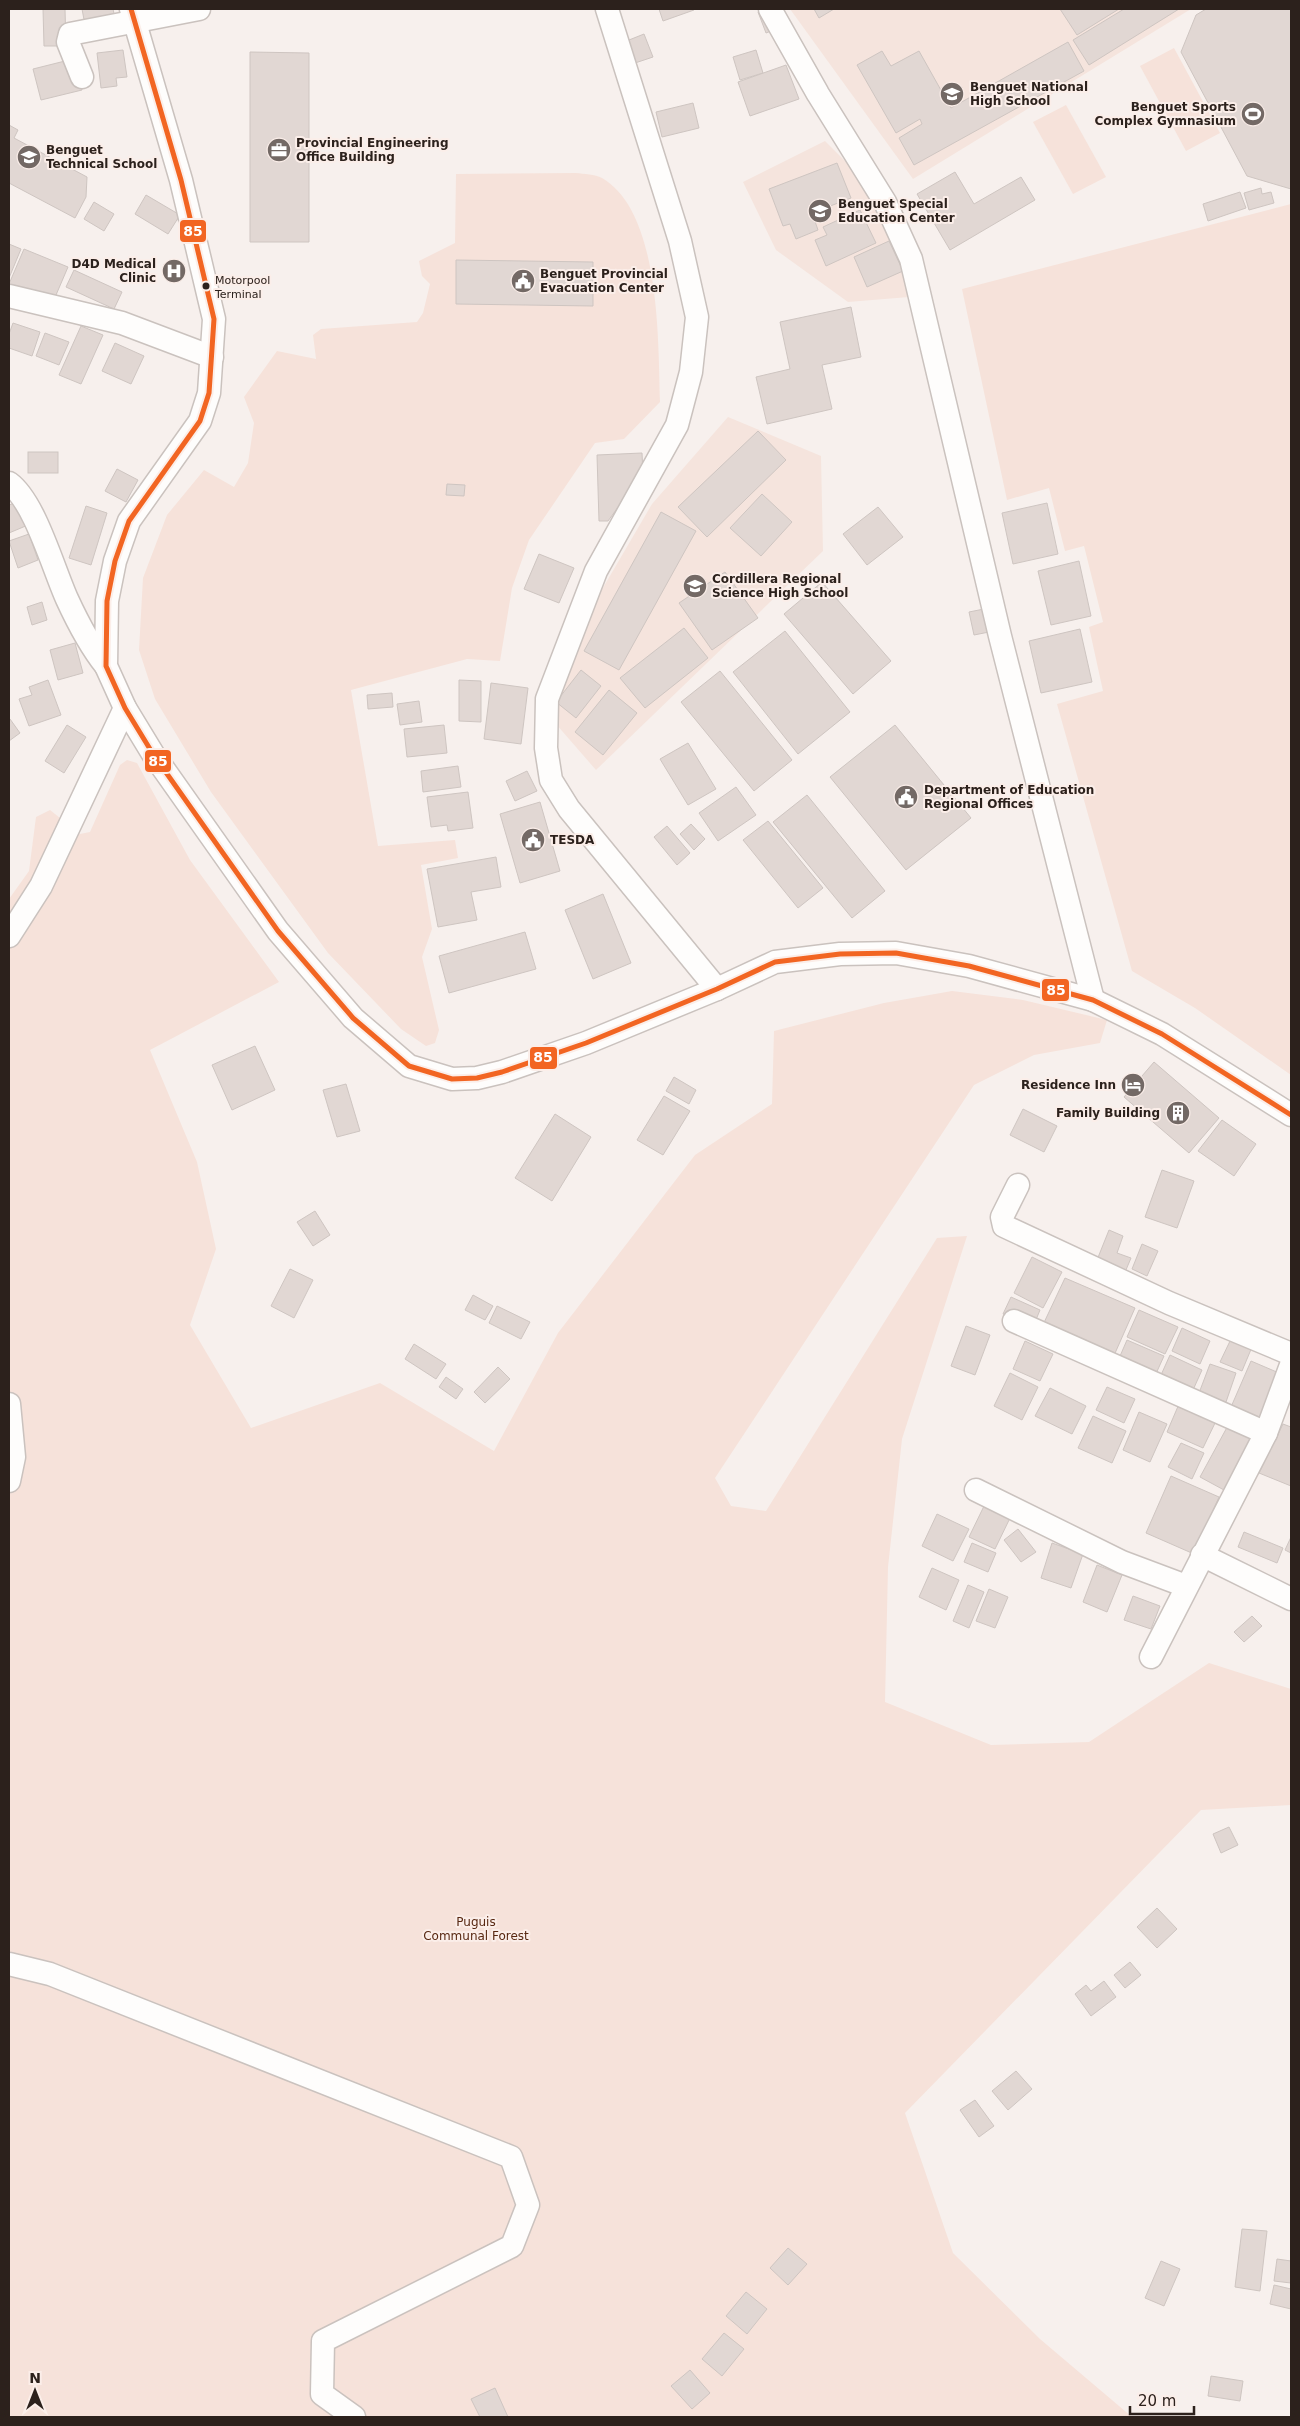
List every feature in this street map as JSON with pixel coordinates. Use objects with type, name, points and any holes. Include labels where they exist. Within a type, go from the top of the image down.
[{"type":"street","points":[[82,77],[68,42],[70,34],[132,16],[200,9]]},
{"type":"street","points":[[607,9],[680,241],[697,317],[691,372],[677,425],[596,571],[547,699],[546,748],[551,780],[569,809],[717,990]]},
{"type":"street","points":[[770,9],[818,94],[885,202],[911,259],[1000,636],[1092,1000]]},
{"type":"street","points":[[106,666],[108,601],[120,545],[129,521],[200,421],[209,393],[214,318],[181,180],[132,16]]},
{"type":"street","points":[[9,296],[122,324],[212,357]]},
{"type":"street","points":[[9,483],[17,489],[31,512],[68,601],[92,648],[106,666],[124,708],[195,815],[278,931],[353,1018],[409,1066],[452,1079],[477,1078],[502,1072],[586,1044],[717,990],[775,962],[840,954],[896,953],[969,966],[1092,1000],[1162,1034],[1291,1115]]},
{"type":"street","points":[[9,936],[42,886],[124,708]]},
{"type":"street","points":[[1018,1185],[1002,1217],[1004,1226],[1169,1303],[1291,1354]]},
{"type":"street","points":[[1014,1321],[1266,1433]]},
{"type":"street","points":[[1151,1657],[1266,1433],[1291,1366]]},
{"type":"street","points":[[9,1404],[14,1457],[9,1481]]},
{"type":"street","points":[[976,1490],[1122,1562],[1186,1586]]},
{"type":"street","points":[[1202,1555],[1291,1600]]},
{"type":"street","points":[[9,1964],[50,1974],[511,2157],[528,2205],[512,2246],[323,2341],[322,2394],[354,2417]]},
{"type":"shaded area","name":"Benguet National High School","points":[[790,9],[1191,9],[913,179]]},
{"type":"shaded area","name":"Benguet Special Education Center","points":[[825,141],[863,179],[903,240],[909,297],[848,302],[776,250],[743,182]]},
{"type":"shaded area","name":"Cordillera Regional Science High School","points":[[728,417],[821,456],[823,551],[596,770],[549,716],[583,622],[652,504]]},
{"type":"green space","points":[[1174,48],[1220,133],[1186,151],[1140,66]]},
{"type":"green space","points":[[1066,105],[1106,177],[1073,194],[1033,122]]},
{"type":"green space","points":[[576,173],[602,178],[621,195],[636,219],[646,248],[652,280],[656,314],[660,402],[624,439],[595,443],[529,540],[512,588],[500,661],[467,659],[351,690],[378,846],[455,840],[458,858],[421,865],[432,929],[422,957],[439,1030],[435,1043],[426,1046],[401,1029],[328,953],[211,792],[155,699],[139,650],[143,578],[167,515],[204,470],[234,487],[248,463],[254,423],[244,397],[277,351],[316,359],[313,335],[321,329],[417,322],[423,313],[430,284],[422,276],[419,261],[455,243],[456,174]]},
{"type":"green space","points":[[1291,204],[1291,1075],[1195,1008],[1132,971],[1057,704],[1103,691],[1089,627],[1103,622],[1084,546],[1065,551],[1049,488],[1007,500],[962,289]]},
{"type":"green space","name":"Puguis Communal Forest","points":[[127,760],[137,763],[190,860],[279,982],[150,1050],[197,1162],[216,1249],[190,1325],[251,1428],[380,1383],[494,1451],[558,1333],[695,1155],[772,1104],[774,1031],[884,1003],[952,991],[1023,1000],[1107,1020],[1100,1043],[1034,1055],[974,1085],[715,1478],[731,1506],[766,1511],[937,1238],[967,1236],[902,1439],[888,1567],[885,1702],[991,1745],[1089,1742],[1209,1663],[1291,1689],[1291,1805],[1201,1810],[905,2113],[953,2253],[1040,2339],[1132,2417],[9,2417],[9,899],[29,871],[36,817],[50,810],[80,834],[90,832],[120,765]]},
{"type":"building","points":[[43,9],[65,9],[66,46],[44,46]]},
{"type":"building","points":[[82,9],[113,9],[115,18],[85,25]]},
{"type":"building","points":[[659,9],[693,9],[694,10],[663,21]]},
{"type":"building","points":[[768,9],[776,29],[766,33],[758,12]]},
{"type":"building","points":[[814,9],[834,9],[819,18]]},
{"type":"building","points":[[1060,9],[1119,9],[1077,35]]},
{"type":"building","points":[[1124,9],[1179,9],[1089,65],[1073,40]]},
{"type":"building","name":"Benguet Sports Complex Gymnasium","points":[[1206,9],[1291,9],[1291,189],[1247,176],[1181,52],[1196,15]]},
{"type":"building","points":[[644,34],[653,57],[632,64],[624,42]]},
{"type":"building","points":[[1068,42],[1084,71],[914,165],[899,138],[922,124],[920,119],[896,133],[857,65],[882,51],[891,66],[919,51],[951,108]]},
{"type":"building","points":[[123,50],[127,77],[116,78],[117,86],[101,88],[97,53]]},
{"type":"building","points":[[756,50],[763,73],[740,80],[733,57]]},
{"type":"building","points":[[250,52],[309,53],[309,242],[250,242]]},
{"type":"building","points":[[65,61],[77,67],[82,90],[41,100],[33,69]]},
{"type":"building","points":[[786,65],[799,99],[750,116],[738,82]]},
{"type":"building","points":[[693,103],[699,128],[662,137],[656,112]]},
{"type":"building","name":"Benguet Technical School","points":[[9,125],[18,130],[14,138],[87,177],[86,197],[75,218],[9,183]]},
{"type":"building","points":[[837,163],[851,198],[812,213],[818,230],[796,239],[790,224],[783,226],[769,189]]},
{"type":"building","points":[[955,172],[974,204],[1021,177],[1035,200],[950,250],[917,194]]},
{"type":"building","points":[[1261,188],[1262,194],[1271,192],[1274,203],[1249,210],[1244,193]]},
{"type":"building","points":[[1240,192],[1246,208],[1208,221],[1203,204]]},
{"type":"building","points":[[146,195],[180,215],[168,234],[135,214]]},
{"type":"building","points":[[94,202],[114,214],[104,231],[84,219]]},
{"type":"building","points":[[860,210],[876,243],[826,266],[815,240],[827,235],[823,227]]},
{"type":"building","points":[[889,241],[903,271],[867,287],[854,257]]},
{"type":"building","points":[[9,244],[21,249],[9,278]]},
{"type":"building","points":[[24,249],[68,267],[53,302],[9,284]]},
{"type":"building","points":[[456,260],[593,262],[593,306],[456,304]]},
{"type":"building","points":[[74,270],[122,292],[114,309],[66,287]]},
{"type":"building","points":[[851,307],[861,357],[822,365],[832,409],[767,424],[756,377],[790,369],[780,322]]},
{"type":"building","points":[[13,323],[40,332],[32,356],[9,348],[9,334]]},
{"type":"building","points":[[81,326],[103,335],[81,384],[59,375]]},
{"type":"building","points":[[45,333],[69,342],[59,365],[36,356]]},
{"type":"building","points":[[115,343],[144,356],[131,384],[102,371]]},
{"type":"building","points":[[758,431],[786,460],[707,537],[678,507]]},
{"type":"building","points":[[28,452],[58,452],[58,473],[28,473]]},
{"type":"building","points":[[642,453],[643,473],[608,521],[599,521],[597,455]]},
{"type":"building","points":[[117,469],[138,480],[126,502],[105,491]]},
{"type":"building","points":[[447,484],[465,485],[464,496],[446,495]]},
{"type":"building","points":[[762,494],[792,522],[761,556],[730,528]]},
{"type":"building","points":[[18,502],[28,525],[9,533],[9,505]]},
{"type":"building","points":[[1047,503],[1058,554],[1013,564],[1002,513]]},
{"type":"building","points":[[86,506],[107,513],[91,565],[69,558]]},
{"type":"building","points":[[878,507],[903,537],[867,565],[843,534]]},
{"type":"building","points":[[661,512],[696,531],[619,670],[584,651]]},
{"type":"building","points":[[29,534],[38,560],[18,568],[9,541]]},
{"type":"building","points":[[539,554],[574,568],[559,603],[524,589]]},
{"type":"building","points":[[1079,561],[1091,616],[1051,625],[1038,571]]},
{"type":"building","points":[[725,572],[758,618],[712,650],[679,603]]},
{"type":"building","points":[[822,582],[891,661],[853,694],[784,614]]},
{"type":"building","points":[[42,602],[47,620],[32,625],[27,607]]},
{"type":"building","points":[[989,608],[994,631],[974,635],[969,612]]},
{"type":"building","points":[[684,628],[708,658],[645,708],[620,678]]},
{"type":"building","points":[[1080,629],[1092,682],[1041,693],[1029,641]]},
{"type":"building","points":[[785,631],[850,712],[798,754],[733,672]]},
{"type":"building","points":[[75,643],[83,673],[58,680],[50,650]]},
{"type":"building","points":[[581,670],[601,686],[576,718],[556,702]]},
{"type":"building","points":[[720,671],[792,760],[754,791],[681,702]]},
{"type":"building","points":[[48,680],[61,715],[29,726],[19,699],[32,695],[29,687]]},
{"type":"building","points":[[459,680],[481,681],[481,722],[459,721]]},
{"type":"building","points":[[491,683],[528,688],[521,744],[484,739]]},
{"type":"building","points":[[609,690],[637,713],[603,755],[575,732]]},
{"type":"building","points":[[392,693],[393,707],[368,709],[367,695]]},
{"type":"building","points":[[419,701],[422,722],[400,725],[397,704]]},
{"type":"building","points":[[9,720],[20,733],[9,741]]},
{"type":"building","points":[[67,725],[86,737],[64,773],[45,761]]},
{"type":"building","points":[[444,725],[447,753],[407,757],[404,729]]},
{"type":"building","points":[[895,725],[971,818],[906,870],[830,777]]},
{"type":"building","points":[[688,743],[716,789],[688,805],[660,759]]},
{"type":"building","points":[[458,766],[461,787],[423,792],[421,771]]},
{"type":"building","points":[[527,771],[537,791],[515,801],[506,781]]},
{"type":"building","points":[[736,787],[756,815],[718,841],[699,813]]},
{"type":"building","points":[[468,792],[473,828],[448,831],[447,825],[431,827],[427,797]]},
{"type":"building","points":[[807,795],[885,891],[852,918],[773,822]]},
{"type":"building","points":[[540,802],[560,871],[520,883],[500,814]]},
{"type":"building","points":[[768,821],[823,888],[798,908],[743,840]]},
{"type":"building","points":[[691,824],[705,839],[694,850],[680,834]]},
{"type":"building","points":[[667,826],[690,853],[677,865],[654,837]]},
{"type":"building","points":[[496,857],[501,887],[471,892],[477,920],[438,927],[427,869]]},
{"type":"building","points":[[603,894],[631,963],[593,979],[565,910]]},
{"type":"building","points":[[525,932],[536,969],[449,993],[439,956]]},
{"type":"building","points":[[255,1046],[275,1090],[232,1110],[212,1065]]},
{"type":"building","name":"Family Building","points":[[1154,1062],[1219,1118],[1189,1153],[1124,1097]]},
{"type":"building","points":[[674,1077],[696,1090],[689,1104],[666,1091]]},
{"type":"building","points":[[346,1084],[360,1131],[337,1137],[323,1090]]},
{"type":"building","points":[[664,1096],[690,1111],[663,1155],[637,1140]]},
{"type":"building","points":[[1023,1109],[1057,1126],[1044,1152],[1010,1135]]},
{"type":"building","points":[[555,1114],[591,1137],[552,1201],[515,1178]]},
{"type":"building","points":[[1222,1120],[1256,1144],[1234,1176],[1198,1151]]},
{"type":"building","points":[[1162,1170],[1194,1181],[1177,1228],[1145,1217]]},
{"type":"building","points":[[315,1211],[330,1235],[313,1246],[297,1222]]},
{"type":"building","points":[[1109,1230],[1123,1236],[1117,1253],[1131,1258],[1123,1277],[1095,1265]]},
{"type":"building","points":[[1142,1244],[1158,1251],[1147,1276],[1132,1269]]},
{"type":"building","points":[[1032,1257],[1062,1272],[1043,1308],[1014,1293]]},
{"type":"building","points":[[290,1269],[313,1280],[294,1318],[271,1306]]},
{"type":"building","points":[[1065,1278],[1135,1308],[1112,1360],[1041,1329]]},
{"type":"building","points":[[473,1295],[493,1306],[485,1320],[465,1310]]},
{"type":"building","points":[[1011,1297],[1040,1310],[1033,1327],[1003,1314]]},
{"type":"building","points":[[497,1306],[530,1322],[521,1339],[489,1323]]},
{"type":"building","points":[[1139,1310],[1178,1327],[1165,1354],[1127,1337]]},
{"type":"building","points":[[966,1326],[990,1335],[975,1375],[951,1366]]},
{"type":"building","points":[[1182,1328],[1210,1341],[1200,1364],[1172,1351]]},
{"type":"building","points":[[1231,1339],[1252,1347],[1242,1371],[1220,1362]]},
{"type":"building","points":[[1127,1340],[1164,1356],[1154,1378],[1117,1363]]},
{"type":"building","points":[[1025,1341],[1053,1354],[1040,1381],[1013,1369]]},
{"type":"building","points":[[414,1344],[446,1364],[436,1379],[405,1359]]},
{"type":"building","points":[[1170,1355],[1202,1370],[1193,1390],[1161,1375]]},
{"type":"building","points":[[1251,1361],[1279,1373],[1259,1419],[1231,1407]]},
{"type":"building","points":[[1210,1364],[1236,1373],[1226,1402],[1199,1393]]},
{"type":"building","points":[[498,1367],[510,1379],[485,1403],[474,1392]]},
{"type":"building","points":[[1010,1373],[1038,1387],[1022,1420],[994,1406]]},
{"type":"building","points":[[446,1377],[463,1389],[456,1399],[439,1387]]},
{"type":"building","points":[[1107,1387],[1135,1399],[1124,1423],[1096,1410]]},
{"type":"building","points":[[1050,1388],[1086,1406],[1072,1434],[1035,1416]]},
{"type":"building","points":[[1179,1404],[1216,1421],[1203,1448],[1167,1432]]},
{"type":"building","points":[[1139,1412],[1167,1424],[1150,1462],[1123,1450]]},
{"type":"building","points":[[1093,1416],[1126,1431],[1112,1463],[1078,1448]]},
{"type":"building","points":[[1231,1420],[1256,1432],[1224,1490],[1200,1477]]},
{"type":"building","points":[[1283,1424],[1291,1427],[1291,1486],[1259,1473]]},
{"type":"building","points":[[1181,1443],[1204,1453],[1192,1479],[1168,1467]]},
{"type":"building","points":[[1171,1476],[1219,1497],[1194,1554],[1146,1533]]},
{"type":"building","points":[[985,1504],[1011,1516],[995,1549],[969,1537]]},
{"type":"building","points":[[937,1514],[969,1529],[953,1561],[922,1546]]},
{"type":"building","points":[[1018,1529],[1036,1552],[1021,1562],[1004,1540]]},
{"type":"building","points":[[1244,1532],[1283,1548],[1277,1563],[1238,1547]]},
{"type":"building","points":[[1291,1537],[1291,1553],[1285,1550]]},
{"type":"building","points":[[972,1543],[996,1553],[988,1572],[964,1562]]},
{"type":"building","points":[[1052,1543],[1083,1554],[1071,1588],[1041,1578]]},
{"type":"building","points":[[1097,1565],[1122,1575],[1107,1612],[1083,1602]]},
{"type":"building","points":[[932,1568],[959,1580],[946,1610],[919,1597]]},
{"type":"building","points":[[968,1585],[984,1592],[969,1628],[953,1621]]},
{"type":"building","points":[[989,1589],[1008,1597],[995,1628],[976,1621]]},
{"type":"building","points":[[1133,1596],[1160,1606],[1151,1629],[1124,1620]]},
{"type":"building","points":[[1252,1616],[1262,1626],[1244,1642],[1234,1632]]},
{"type":"building","points":[[1229,1827],[1238,1845],[1221,1853],[1213,1834]]},
{"type":"building","points":[[1157,1908],[1177,1929],[1157,1948],[1137,1927]]},
{"type":"building","points":[[1130,1962],[1141,1975],[1125,1988],[1114,1975]]},
{"type":"building","points":[[1104,1981],[1116,1997],[1091,2016],[1075,1994],[1086,1985],[1091,1991]]},
{"type":"building","points":[[1016,2071],[1032,2089],[1008,2110],[992,2091]]},
{"type":"building","points":[[975,2100],[994,2126],[979,2137],[960,2110]]},
{"type":"building","points":[[1242,2229],[1267,2231],[1260,2291],[1235,2287]]},
{"type":"building","points":[[788,2248],[807,2264],[788,2285],[770,2268]]},
{"type":"building","points":[[1277,2259],[1291,2261],[1291,2283],[1274,2281]]},
{"type":"building","points":[[1161,2261],[1180,2269],[1164,2306],[1145,2298]]},
{"type":"building","points":[[1274,2285],[1291,2289],[1291,2309],[1270,2304]]},
{"type":"building","points":[[746,2292],[767,2309],[747,2334],[726,2316]]},
{"type":"building","points":[[724,2333],[744,2349],[722,2376],[702,2359]]},
{"type":"building","points":[[690,2370],[710,2393],[692,2409],[671,2386]]},
{"type":"building","points":[[1211,2376],[1243,2381],[1240,2401],[1208,2396]]},
{"type":"building","points":[[495,2388],[508,2417],[480,2417],[471,2399]]},
{"type":"transit line","name":"85","points":[[131,9],[181,180],[214,319],[209,393],[200,421],[129,521],[115,561],[107,601],[106,666],[125,708],[153,754],[278,931],[353,1018],[409,1066],[452,1079],[477,1078],[502,1072],[586,1043],[717,989],[775,962],[840,954],[896,953],[969,966],[1093,1000],[1162,1034],[1291,1115]]},
{"type":"place","name":"Benguet National High School","points":[[952,94]]},
{"type":"place","name":"Benguet Sports Complex Gymnasium","points":[[1253,114]]},
{"type":"place","name":"Provincial Engineering Office Building","points":[[279,150]]},
{"type":"place","name":"Benguet Technical School","points":[[29,157]]},
{"type":"place","name":"Benguet Special Education Center","points":[[820,211]]},
{"type":"place","name":"D4D Medical Clinic","points":[[174,271]]},
{"type":"place","name":"Benguet Provincial Evacuation Center","points":[[523,281]]},
{"type":"place","name":"Motorpool Terminal","points":[[206,286]]},
{"type":"place","name":"Cordillera Regional Science High School","points":[[695,586]]},
{"type":"place","name":"Department of Education Regional Offices","points":[[906,797]]},
{"type":"place","name":"TESDA","points":[[533,840]]},
{"type":"place","name":"Residence Inn","points":[[1133,1085]]},
{"type":"place","name":"Family Building","points":[[1178,1113]]}]
